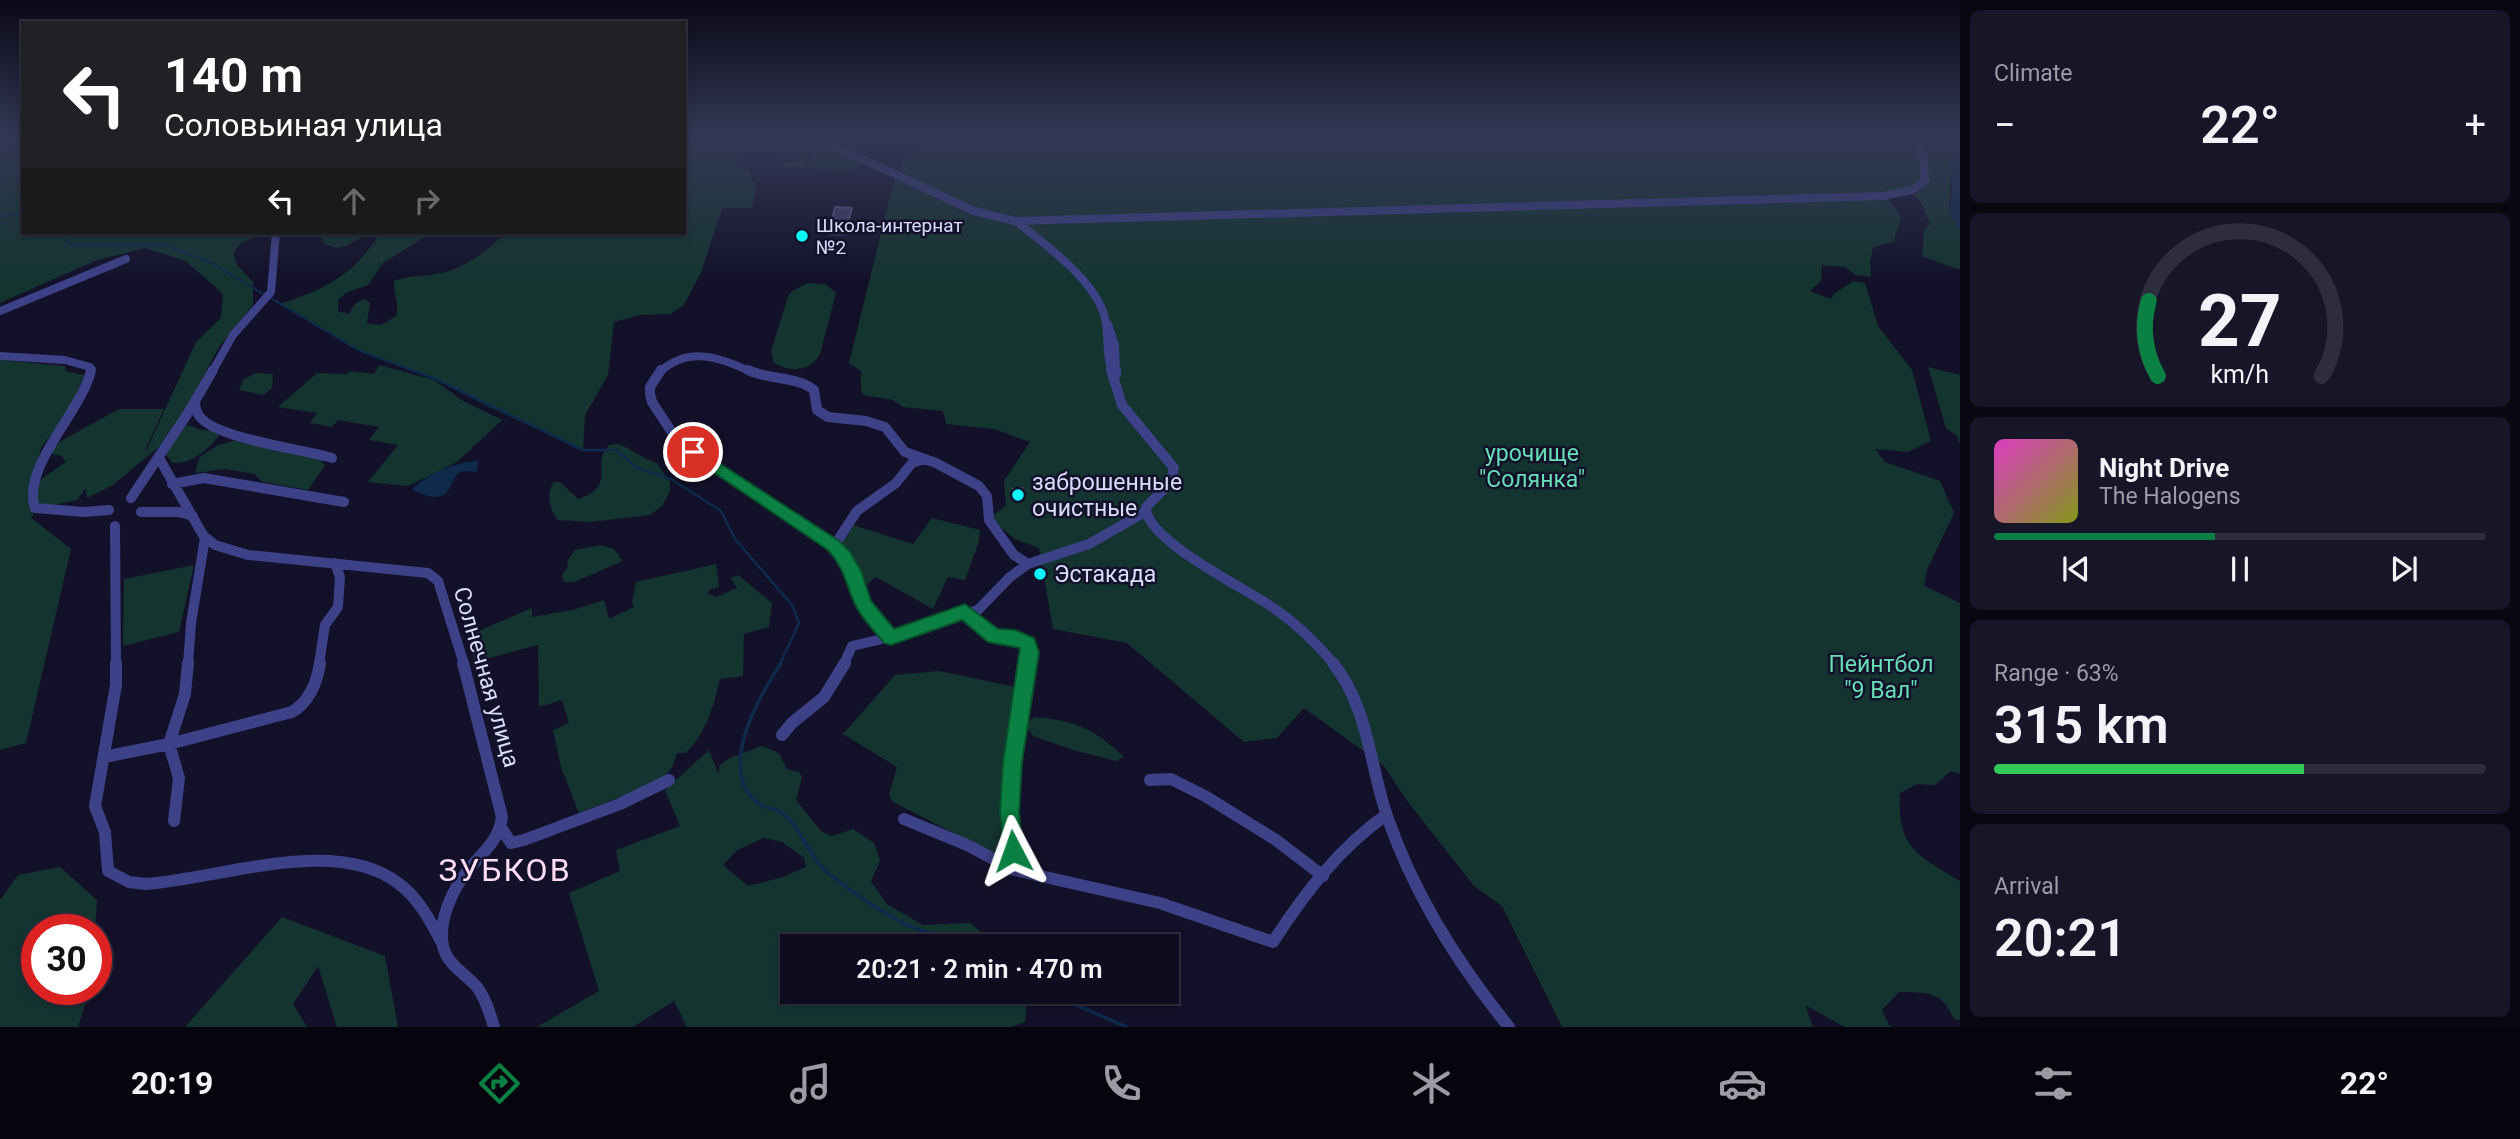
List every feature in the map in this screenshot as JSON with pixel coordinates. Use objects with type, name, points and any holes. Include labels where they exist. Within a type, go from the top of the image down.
[{"type":"street","points":[[918,185],[974,211],[1015,221],[1883,196],[1912,190],[1920,185]]},
{"type":"street","points":[[1015,221],[1049,246],[1079,274],[1099,304],[1106,321],[1106,354],[1122,405],[1174,468],[1172,481],[1147,504],[1145,512],[1148,520],[1168,540],[1277,610],[1346,679],[1362,710],[1386,815],[1409,872],[1450,946],[1485,999],[1510,1027]]},
{"type":"street","points":[[131,498],[195,404],[233,335],[269,296],[276,235]]},
{"type":"street","points":[[0,311],[126,259]]},
{"type":"street","points":[[891,637],[864,604],[855,576],[845,557],[834,546],[677,440],[652,402],[650,394],[655,378],[669,364],[701,354],[719,358],[761,377],[807,384],[814,390],[817,410],[828,417],[878,424],[890,431],[905,452],[936,463],[984,490],[989,520],[1014,555],[1028,564]]},
{"type":"street","points":[[0,356],[65,360],[89,367],[90,373],[50,447],[33,485],[31,496],[34,508],[84,512],[109,510]]},
{"type":"street","points":[[195,404],[209,425],[332,458]]},
{"type":"street","points":[[159,458],[163,471],[205,538],[191,623],[184,694],[169,744],[179,778],[174,821]]},
{"type":"street","points":[[834,546],[857,512],[896,482],[912,463],[925,459]]},
{"type":"street","points":[[172,484],[204,478],[344,502]]},
{"type":"street","points":[[141,513],[179,512],[193,517]]},
{"type":"street","points":[[782,736],[792,720],[811,710],[824,696],[844,668],[852,646],[978,610],[1010,577],[1028,564],[1089,544],[1145,512]]},
{"type":"street","points":[[115,526],[116,685],[94,806],[105,832],[108,871],[133,883],[188,879],[259,867],[329,862],[364,864],[398,881],[428,916],[453,965],[479,990],[494,1027]]},
{"type":"street","name":"Солнечная улица","points":[[205,538],[248,555],[428,573],[438,580],[457,637],[495,780],[502,829]]},
{"type":"street","points":[[104,757],[169,744],[292,712],[302,706],[322,667],[325,625],[338,607],[340,577],[335,563]]},
{"type":"street","points":[[965,612],[994,637],[1015,637],[1027,643],[1030,652],[1012,762],[1010,812],[1014,870]]},
{"type":"street","points":[[1150,780],[1171,779],[1205,796],[1276,841],[1323,876]]},
{"type":"street","points":[[443,945],[447,910],[455,888],[491,848],[502,829],[511,843],[524,840],[620,804],[669,780]]},
{"type":"street","points":[[904,819],[967,845],[1014,870],[1160,903],[1273,942],[1285,922],[1323,876],[1370,825],[1386,815]]},
{"type":"green space","points":[[0,185],[21,185],[21,235],[257,235],[240,244],[233,253],[237,265],[253,282],[253,305],[219,347],[190,401],[161,445],[113,485],[87,498],[86,488],[77,500],[41,508],[33,485],[66,462],[62,456],[48,453],[50,447],[119,409],[164,409],[145,450],[150,449],[147,449],[196,342],[221,318],[223,294],[186,261],[145,248],[97,260],[0,303]]},
{"type":"green space","points":[[686,185],[757,186],[752,208],[722,208],[701,273],[683,306],[670,314],[640,315],[614,322],[608,375],[585,415],[583,450],[438,380],[360,351],[280,304],[338,279],[360,260],[379,235],[428,235],[383,263],[368,285],[346,293],[338,300],[338,311],[349,314],[355,304],[364,299],[370,303],[367,323],[381,325],[396,316],[394,281],[456,268],[487,250],[502,235],[686,235]]},
{"type":"green space","name":"урочище \"Солянка\"","points":[[893,185],[1950,185],[1949,211],[1960,230],[1960,270],[1922,256],[1924,230],[1930,224],[1920,202],[1913,194],[1889,190],[1888,199],[1901,217],[1894,242],[1873,247],[1871,277],[1856,275],[1845,267],[1822,265],[1821,281],[1810,291],[1831,299],[1853,281],[1865,283],[1878,326],[1912,370],[1931,441],[1908,452],[1875,449],[1885,462],[1940,481],[1954,513],[1927,570],[1924,586],[1960,603],[1960,774],[1951,771],[1935,785],[1917,784],[1900,793],[1900,812],[1906,838],[1913,848],[1932,864],[1960,881],[1960,1020],[1954,1019],[1939,998],[1899,992],[1882,1010],[1889,1025],[1893,1027],[1845,1027],[1805,1005],[1813,1027],[1562,1027],[1502,906],[1474,886],[1408,802],[1383,765],[1304,708],[1277,738],[1244,742],[1127,643],[1053,629],[1039,548],[1015,539],[989,518],[1006,506],[1004,481],[1030,442],[994,429],[946,424],[943,411],[903,407],[893,400],[863,395],[861,371],[849,363]]},
{"type":"green space","points":[[314,235],[365,235],[337,248],[325,244],[320,236]]},
{"type":"green space","points":[[807,283],[825,284],[836,293],[820,354],[806,367],[787,368],[774,363],[771,351],[788,297],[792,291]]},
{"type":"green space","points":[[0,360],[65,366],[66,371],[84,375],[70,409],[41,448],[28,496],[34,516],[30,517],[71,549],[26,743],[0,750]]},
{"type":"green space","points":[[379,365],[434,380],[463,401],[502,420],[457,462],[408,486],[368,482],[398,445],[369,440],[379,427],[338,420],[332,427],[310,423],[317,413],[278,407],[317,373],[347,374],[350,371],[374,374]]},
{"type":"green space","points":[[1928,367],[1960,375],[1960,444],[1957,436],[1946,428]]},
{"type":"green space","points":[[256,373],[273,374],[272,388],[263,395],[239,390],[243,380]]},
{"type":"green space","points":[[184,424],[201,430],[222,431],[213,443],[195,458],[173,463],[166,455]]},
{"type":"green space","points":[[240,439],[316,456],[325,465],[308,490],[263,482],[254,474],[225,469],[195,473],[200,457],[218,445]]},
{"type":"green space","points":[[618,444],[657,463],[670,482],[670,491],[662,506],[650,515],[590,522],[558,520],[550,501],[554,482],[560,482],[578,499],[590,494],[601,481],[601,460],[604,453],[609,445]]},
{"type":"green space","points":[[932,518],[980,530],[979,541],[965,580],[948,577],[933,609],[876,577],[864,587],[857,566],[841,543],[853,525],[913,544]]},
{"type":"green space","points":[[601,545],[614,549],[623,561],[574,582],[564,582],[562,575],[575,550]]},
{"type":"green space","points":[[716,564],[719,587],[709,590],[708,594],[717,597],[737,588],[731,578],[738,575],[772,603],[769,627],[744,634],[743,676],[720,679],[704,728],[686,753],[677,753],[673,766],[661,781],[579,813],[561,767],[553,730],[569,723],[562,700],[539,707],[538,645],[474,662],[469,635],[532,608],[532,617],[573,610],[604,600],[609,619],[634,607],[632,602],[636,582]]},
{"type":"green space","points":[[194,565],[179,632],[123,646],[124,579]]},
{"type":"green space","points":[[939,671],[1021,688],[1008,861],[893,802],[889,795],[897,767],[843,734],[895,675]]},
{"type":"green space","points":[[1034,717],[1083,728],[1103,739],[1124,757],[1116,761],[1033,736],[1026,725]]},
{"type":"green space","points":[[762,746],[779,753],[787,769],[799,772],[802,777],[796,800],[821,831],[832,836],[853,829],[874,843],[880,860],[871,882],[888,905],[923,925],[970,923],[984,934],[780,934],[780,1004],[1027,1004],[1025,1022],[1011,1027],[687,1027],[674,1001],[633,1027],[537,1027],[599,991],[569,893],[620,871],[616,850],[680,826],[665,790],[709,750],[718,773],[720,765],[730,758]],"holes":[[[764,838],[782,842],[804,858],[806,867],[783,877],[748,886],[723,865],[737,850]]]},
{"type":"green space","points":[[60,867],[97,900],[96,914],[21,914],[21,1005],[85,1005],[78,1027],[0,1027],[0,900],[18,875]]},
{"type":"green space","points":[[282,917],[385,956],[398,1027],[337,1027],[318,966],[293,1004],[307,1027],[185,1027]]},
{"type":"water","points":[[1952,185],[1960,185],[1960,230],[1950,210]]},
{"type":"water","points":[[478,461],[477,472],[459,473],[447,491],[440,496],[429,496],[412,490],[424,479],[442,470],[461,463]]},
{"type":"building","points":[[835,207],[852,208],[845,233],[829,232]]},
{"type":"building","points":[[1022,488],[1023,494],[1014,495],[1013,489]]},
{"type":"waterway","points":[[0,216],[21,214]]},
{"type":"waterway","points":[[71,235],[67,241],[70,245],[164,245],[208,261],[360,351],[417,372]]},
{"type":"waterway","points":[[412,370],[583,450],[616,450],[637,468],[671,479],[721,511],[735,539],[792,605],[799,623],[780,664]]},
{"type":"waterway","points":[[781,663],[762,695],[745,734],[741,772],[746,790],[759,804],[784,814],[819,864],[834,877],[898,920],[937,934]]},
{"type":"waterway","points":[[1074,1004],[1127,1027]]},
{"type":"place","name":"Школа-интернат №2","points":[[802,236]]},
{"type":"place","name":"заброшенные очистные","points":[[1018,495]]},
{"type":"place","name":"Эстакада","points":[[1040,574]]},
{"type":"district","name":"ЗУБКОВ","points":[[505,870]]},
{"type":"route","points":[[693,452],[834,546],[845,557],[855,576],[864,604],[891,637],[965,612],[994,637],[1015,637],[1027,643],[1030,652],[1012,762],[1010,812],[1013,851]]},
{"type":"park label","name":"Пейнтбол \"9 Вал\"","points":[[1881,677]]}]
